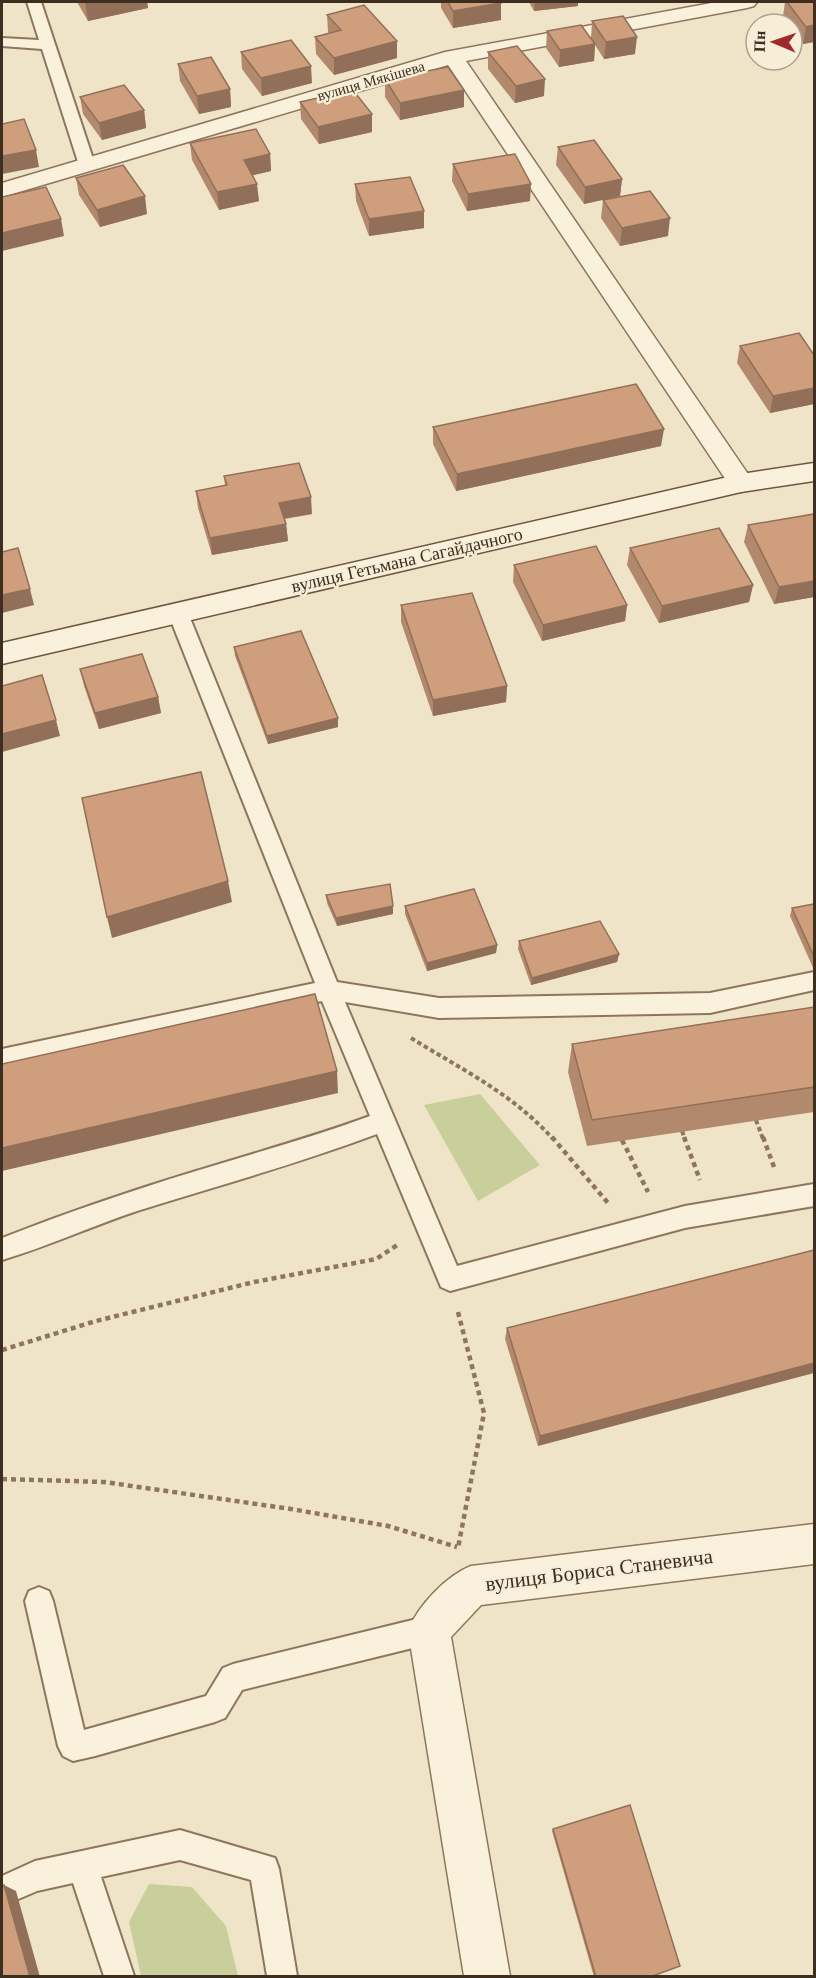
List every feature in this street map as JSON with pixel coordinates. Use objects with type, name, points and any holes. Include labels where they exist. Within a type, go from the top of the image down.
[{"type":"street","name":"вулиця Мякішева","points":[[2,190],[453,57],[747,2]]},
{"type":"street","points":[[453,57],[741,483]]},
{"type":"street","name":"вулиця Гетьмана Сагайдачного","points":[[2,654],[741,483],[814,472]]},
{"type":"street","name":"вулиця Бориса Станевича","points":[[429,1630],[471,1586],[814,1544]]},
{"type":"street","points":[[429,1630],[487,1977]]},
{"type":"lane","points":[[34,2],[87,165]]},
{"type":"lane","points":[[2,42],[48,45]]},
{"type":"lane","points":[[178,613],[330,990],[450,1279],[685,1217],[814,1195]]},
{"type":"lane","points":[[2,1059],[330,990],[439,1008],[710,1003],[814,981]]},
{"type":"lane","points":[[2,1249],[83,1218],[195,1182],[310,1149],[384,1121]]},
{"type":"lane","points":[[39,1601],[73,1746],[95,1743],[215,1708],[233,1678],[429,1630]]},
{"type":"lane","points":[[2,1891],[35,1876],[180,1845],[264,1869],[282,1977]]},
{"type":"lane","points":[[81,1866],[119,1977]]},
{"type":"path","points":[[406,1035],[444,1060],[489,1084],[528,1113],[611,1206]]},
{"type":"path","points":[[756,1120],[775,1169]]},
{"type":"path","points":[[682,1131],[701,1183]]},
{"type":"path","points":[[622,1140],[652,1201]]},
{"type":"path","points":[[2,1350],[96,1322],[254,1282],[376,1259],[428,1226]]},
{"type":"path","points":[[2,1479],[104,1482],[291,1509],[388,1526],[458,1547],[484,1413],[450,1279]]},
{"type":"green space","points":[[480,1094],[540,1165],[478,1201],[424,1105]]},
{"type":"green space","points":[[149,1884],[192,1887],[226,1926],[238,1976],[141,1976],[129,1922]]},
{"type":"building","points":[[448,2],[501,2],[501,3],[453,11]]},
{"type":"building","points":[[787,2],[814,2],[814,25],[806,27],[804,12],[795,12]]},
{"type":"building","points":[[364,5],[397,41],[334,58],[315,37],[341,30],[327,15]]},
{"type":"building","points":[[623,16],[637,37],[606,42],[592,21]]},
{"type":"building","points":[[581,25],[595,44],[560,50],[547,31]]},
{"type":"building","points":[[291,40],[311,66],[261,78],[241,52]]},
{"type":"building","points":[[517,46],[545,79],[516,86],[488,52]]},
{"type":"building","points":[[211,57],[230,89],[197,96],[178,64]]},
{"type":"building","points":[[448,67],[464,90],[400,103],[385,79]]},
{"type":"building","points":[[124,85],[144,110],[99,123],[80,97]]},
{"type":"building","points":[[353,90],[372,114],[318,127],[300,102]]},
{"type":"building","points":[[24,119],[36,150],[2,156],[2,124]]},
{"type":"building","points":[[256,129],[270,154],[244,160],[257,184],[217,192],[190,143]]},
{"type":"building","points":[[594,140],[622,179],[585,187],[558,147]]},
{"type":"building","points":[[515,154],[531,184],[468,194],[453,164]]},
{"type":"building","points":[[123,165],[145,196],[97,210],[76,178]]},
{"type":"building","points":[[410,177],[424,211],[369,219],[355,184]]},
{"type":"building","points":[[46,187],[61,219],[2,233],[2,197]]},
{"type":"building","points":[[650,191],[670,218],[622,228],[603,200]]},
{"type":"building","points":[[799,333],[814,355],[814,388],[773,396],[740,346]]},
{"type":"building","points":[[636,384],[664,429],[457,474],[433,427]]},
{"type":"building","points":[[299,463],[311,497],[279,503],[286,524],[210,538],[196,491],[227,485],[224,476]]},
{"type":"building","points":[[814,514],[814,581],[779,587],[748,525]]},
{"type":"building","points":[[719,528],[753,585],[662,606],[630,548]]},
{"type":"building","points":[[596,546],[627,605],[543,625],[514,565]]},
{"type":"building","points":[[18,548],[30,589],[2,595],[2,552]]},
{"type":"building","points":[[472,593],[507,686],[433,700],[401,605]]},
{"type":"building","points":[[301,631],[338,718],[267,736],[234,647]]},
{"type":"building","points":[[142,654],[158,697],[95,713],[80,669]]},
{"type":"building","points":[[42,675],[56,720],[2,734],[2,686]]},
{"type":"building","points":[[201,772],[228,881],[107,917],[82,798]]},
{"type":"building","points":[[390,884],[393,906],[336,918],[326,895]]},
{"type":"building","points":[[474,889],[497,945],[427,963],[405,906]]},
{"type":"building","points":[[814,904],[814,957],[792,908]]},
{"type":"building","points":[[600,921],[619,954],[532,978],[519,941]]},
{"type":"building","points":[[315,994],[337,1071],[2,1148],[2,1064]]},
{"type":"building","points":[[814,1007],[814,1087],[592,1120],[572,1044]]},
{"type":"building","points":[[814,1250],[814,1363],[540,1436],[507,1328]]},
{"type":"building","points":[[630,1805],[680,1966],[650,1977],[596,1977],[553,1829]]},
{"type":"building","points":[[4,1885],[30,1977],[2,1977],[2,1886]]}]
